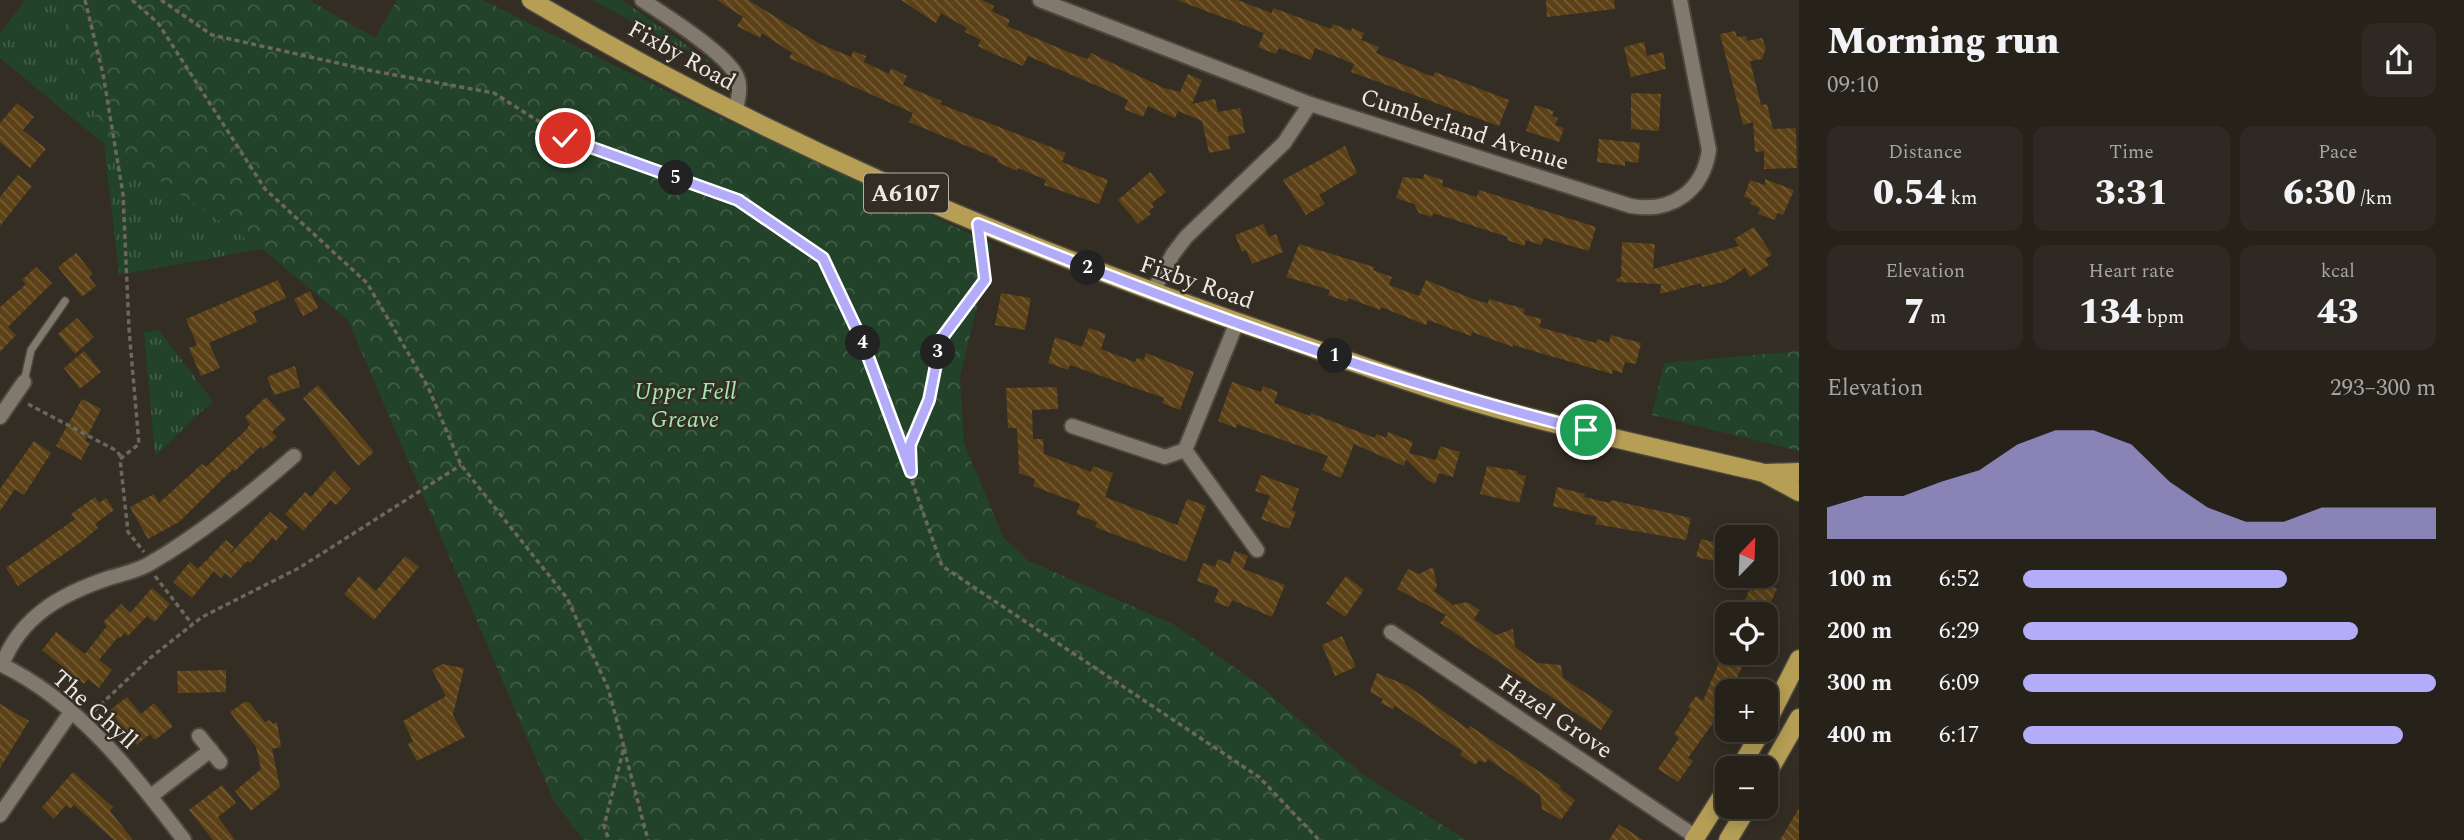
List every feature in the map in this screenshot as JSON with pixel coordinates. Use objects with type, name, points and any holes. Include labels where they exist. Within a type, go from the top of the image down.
[{"type":"main road","name":"Fixby Road","points":[[531,0],[735,112],[978,224],[1152,293],[1497,408],[1764,473],[1799,492]]},
{"type":"main road","name":"Fixby Road","points":[[1764,473],[1799,472]]},
{"type":"main road","points":[[1778,701],[1799,660]]},
{"type":"main road","points":[[1777,756],[1799,718]]},
{"type":"main road","points":[[1695,839],[1715,807]]},
{"type":"main road","points":[[1728,840],[1741,819]]},
{"type":"street","points":[[642,0],[706,45],[736,75],[740,94],[735,112]]},
{"type":"street","name":"Cumberland Avenue","points":[[1040,0],[1055,3],[1310,104],[1631,206],[1655,208],[1688,194],[1703,174],[1709,149],[1680,0]]},
{"type":"street","points":[[1152,293],[1173,254],[1186,237],[1284,143],[1310,104]]},
{"type":"street","points":[[1072,426],[1165,457],[1185,450],[1237,322]]},
{"type":"street","points":[[0,417],[24,382]]},
{"type":"street","points":[[1185,450],[1257,550]]},
{"type":"street","points":[[1,665],[10,645],[40,610],[75,590],[149,564],[233,508],[294,456]]},
{"type":"street","name":"Hazel Grove","points":[[1391,632],[1695,839]]},
{"type":"street","name":"The Ghyll","points":[[1,665],[45,690],[83,722],[151,796],[184,840]]},
{"type":"street","points":[[0,815],[71,712]]},
{"type":"street","points":[[200,736],[220,762]]},
{"type":"street","points":[[151,796],[211,750]]},
{"type":"lane","points":[[24,382],[31,350],[65,301]]},
{"type":"path","points":[[85,0],[103,74],[122,194],[129,329],[139,444],[121,458]]},
{"type":"path","points":[[132,0],[158,23],[265,189],[368,283],[428,387],[461,465],[567,598],[608,688],[648,840]]},
{"type":"path","points":[[161,0],[212,35],[373,71],[494,93],[565,138],[738,200],[823,258],[863,343],[911,472],[942,566],[1259,778],[1320,840]]},
{"type":"path","points":[[911,472],[910,445],[929,400],[941,339],[985,280],[978,224]]},
{"type":"path","points":[[13,397],[117,451],[121,458],[128,532],[192,624]]},
{"type":"path","points":[[83,722],[150,658],[192,624],[250,590],[299,568],[461,465]]},
{"type":"path","points":[[608,840],[604,826],[624,747]]},
{"type":"green space","points":[[25,0],[60,0],[104,144],[0,58],[0,34]]},
{"type":"green space","name":"Upper Fell Greave","points":[[60,0],[309,0],[375,38],[397,0],[483,0],[707,111],[992,244],[960,377],[964,443],[1003,537],[1029,561],[1173,624],[1258,684],[1362,774],[1466,840],[584,840],[554,801],[348,320],[262,249],[104,144]]},
{"type":"green space","points":[[592,0],[622,0],[716,66]]},
{"type":"green space","points":[[104,144],[262,249],[119,275]]},
{"type":"green space","points":[[159,330],[213,401],[155,456],[144,332]]},
{"type":"green space","points":[[1799,351],[1799,451],[1652,415],[1664,363]]},
{"type":"building","points":[[717,0],[748,0],[820,44],[851,57],[853,51],[866,56],[864,62],[889,74],[891,68],[907,76],[903,85],[942,101],[940,104],[1066,153],[1062,162],[1108,180],[1099,204],[1044,185],[1046,180],[1018,168],[1017,171],[997,162],[998,159],[909,122],[913,113],[789,58],[792,53],[762,33],[760,38],[737,26],[743,17]]},
{"type":"building","points":[[901,0],[982,0],[994,6],[992,11],[1010,20],[1007,26],[1078,56],[1088,59],[1091,53],[1164,88],[1180,92],[1188,74],[1202,80],[1192,104],[1215,99],[1218,112],[1240,108],[1245,133],[1228,136],[1230,149],[1209,153],[1202,121],[1178,111],[1175,118],[1148,106],[1143,117],[1124,109],[1128,100],[1028,56],[1023,66],[994,54],[978,46],[981,40],[965,32],[967,28],[941,13],[936,23]]},
{"type":"building","points":[[1177,0],[1237,0],[1272,13],[1273,8],[1331,29],[1333,24],[1351,31],[1352,28],[1364,33],[1361,40],[1379,47],[1376,53],[1433,77],[1435,72],[1509,100],[1499,126],[1351,72],[1354,64],[1315,48],[1311,60],[1279,48],[1276,54],[1258,47],[1264,33]]},
{"type":"building","points":[[1546,0],[1614,0],[1615,9],[1547,17]]},
{"type":"building","points":[[1735,31],[1737,37],[1746,36],[1747,41],[1762,38],[1766,48],[1762,59],[1750,61],[1761,105],[1767,104],[1773,129],[1796,128],[1797,168],[1764,169],[1764,151],[1755,152],[1753,122],[1743,125],[1720,34]]},
{"type":"building","points":[[1644,42],[1647,56],[1663,52],[1666,69],[1631,77],[1624,47]]},
{"type":"building","points":[[1631,93],[1661,94],[1659,131],[1631,129]]},
{"type":"building","points":[[17,103],[34,117],[23,130],[46,149],[30,168],[0,142],[0,123]]},
{"type":"building","points":[[1535,105],[1554,111],[1552,116],[1558,118],[1555,125],[1564,128],[1559,142],[1526,131]]},
{"type":"building","points":[[1599,139],[1640,143],[1638,163],[1625,161],[1625,166],[1597,162]]},
{"type":"building","points":[[1345,146],[1357,173],[1319,195],[1325,204],[1306,215],[1283,180]]},
{"type":"building","points":[[1150,172],[1166,192],[1152,203],[1154,207],[1149,211],[1151,214],[1138,224],[1118,200]]},
{"type":"building","points":[[1424,174],[1443,180],[1442,186],[1477,197],[1479,190],[1596,227],[1589,251],[1544,238],[1541,245],[1526,240],[1524,246],[1507,240],[1508,237],[1433,213],[1432,217],[1419,213],[1414,204],[1396,198],[1403,177],[1423,179]]},
{"type":"building","points":[[18,175],[32,186],[0,226],[0,197]]},
{"type":"building","points":[[1765,179],[1794,190],[1783,215],[1777,213],[1775,220],[1758,214],[1760,208],[1750,204],[1752,200],[1744,197],[1750,180],[1765,185]]},
{"type":"building","points":[[1263,224],[1269,237],[1276,234],[1283,252],[1252,264],[1246,250],[1242,252],[1235,235]]},
{"type":"building","points":[[1754,227],[1772,255],[1765,259],[1769,265],[1750,277],[1745,268],[1724,282],[1702,287],[1701,283],[1660,294],[1661,284],[1617,282],[1616,279],[1621,277],[1622,242],[1655,244],[1653,269],[1739,246],[1734,239]]},
{"type":"building","points":[[1299,244],[1374,267],[1373,270],[1392,277],[1389,285],[1419,296],[1426,280],[1478,301],[1488,303],[1489,299],[1525,309],[1523,314],[1542,319],[1539,327],[1596,343],[1597,339],[1609,343],[1611,335],[1641,343],[1636,364],[1625,362],[1622,373],[1613,370],[1612,374],[1513,347],[1472,332],[1471,336],[1428,320],[1426,325],[1381,307],[1380,310],[1348,298],[1347,302],[1328,295],[1330,290],[1286,277]]},
{"type":"building","points":[[76,253],[93,274],[89,277],[96,286],[82,297],[58,267]]},
{"type":"building","points":[[36,267],[52,283],[8,327],[16,335],[0,352],[0,307],[26,284],[22,280]]},
{"type":"building","points":[[278,280],[286,298],[253,312],[257,322],[209,343],[220,368],[201,376],[189,348],[197,345],[186,319]]},
{"type":"building","points":[[310,291],[318,308],[303,316],[294,299]]},
{"type":"building","points":[[1001,293],[1031,298],[1025,330],[995,325]]},
{"type":"building","points":[[77,318],[94,337],[75,354],[58,334]]},
{"type":"building","points":[[1089,328],[1106,334],[1101,349],[1135,362],[1137,358],[1144,360],[1146,353],[1194,372],[1180,410],[1162,403],[1164,398],[1070,365],[1068,370],[1048,363],[1055,337],[1082,347]]},
{"type":"building","points":[[84,351],[101,372],[80,389],[64,368]]},
{"type":"building","points":[[295,366],[300,387],[274,395],[267,377]]},
{"type":"building","points":[[1232,382],[1261,392],[1263,386],[1278,392],[1274,403],[1310,416],[1311,413],[1375,438],[1376,434],[1386,438],[1388,432],[1413,442],[1409,453],[1436,460],[1440,446],[1460,452],[1453,477],[1439,473],[1435,484],[1427,480],[1406,459],[1404,466],[1354,444],[1341,478],[1322,470],[1328,456],[1237,424],[1236,428],[1218,421]]},
{"type":"building","points":[[318,385],[374,452],[358,466],[303,398]]},
{"type":"building","points":[[1057,387],[1058,409],[1032,410],[1033,439],[1043,439],[1044,454],[1091,472],[1093,466],[1113,473],[1105,497],[1177,525],[1187,499],[1206,506],[1186,562],[1095,527],[1097,522],[1076,514],[1080,504],[1033,486],[1035,479],[1019,473],[1017,428],[1008,428],[1006,388]]},
{"type":"building","points":[[266,397],[286,419],[272,432],[277,437],[263,449],[261,446],[235,471],[233,469],[179,522],[148,539],[130,507],[154,494],[159,503],[202,464],[206,467],[246,430],[250,424],[245,417]]},
{"type":"building","points":[[82,399],[101,409],[85,441],[90,443],[81,460],[56,446]]},
{"type":"building","points":[[34,441],[51,453],[24,495],[15,489],[0,511],[0,489]]},
{"type":"building","points":[[1487,466],[1518,471],[1517,474],[1526,476],[1519,503],[1480,494]]},
{"type":"building","points":[[334,471],[351,489],[336,505],[331,500],[303,531],[285,514],[305,492],[311,497]]},
{"type":"building","points":[[1261,475],[1299,489],[1292,510],[1296,512],[1289,529],[1261,519],[1270,496],[1255,491]]},
{"type":"building","points":[[1557,487],[1585,494],[1584,497],[1610,503],[1611,500],[1691,518],[1686,540],[1595,524],[1597,517],[1553,506]]},
{"type":"building","points":[[95,497],[99,503],[106,498],[114,510],[95,524],[98,528],[81,542],[18,586],[6,568],[75,519],[71,514]]},
{"type":"building","points":[[270,512],[288,527],[276,541],[272,538],[250,563],[247,561],[231,578],[225,573],[221,578],[214,571],[192,598],[173,582],[190,562],[198,569],[226,540],[234,547],[229,555]]},
{"type":"building","points":[[1701,539],[1715,542],[1715,561],[1696,557]]},
{"type":"building","points":[[1234,551],[1248,556],[1243,569],[1285,585],[1272,617],[1232,600],[1229,607],[1214,602],[1219,589],[1197,581],[1203,563],[1215,567],[1218,559],[1230,564]]},
{"type":"building","points":[[405,556],[419,567],[374,620],[344,594],[359,576],[376,591]]},
{"type":"building","points":[[1433,567],[1437,586],[1434,591],[1453,605],[1467,602],[1480,610],[1474,619],[1496,635],[1513,629],[1515,647],[1537,663],[1561,665],[1563,678],[1613,711],[1601,730],[1440,623],[1446,615],[1397,589],[1408,569],[1419,574]]},
{"type":"building","points":[[1346,576],[1364,590],[1345,617],[1326,603]]},
{"type":"building","points":[[152,588],[170,604],[155,622],[147,616],[128,636],[125,633],[118,637],[99,660],[112,670],[99,688],[88,679],[84,684],[42,650],[56,632],[85,654],[107,626],[103,622],[121,604],[130,613]]},
{"type":"building","points":[[1750,588],[1777,589],[1771,602],[1744,602]]},
{"type":"building","points":[[1342,636],[1356,667],[1335,676],[1322,645]]},
{"type":"building","points":[[442,664],[464,668],[453,715],[465,737],[417,761],[408,744],[413,741],[403,721],[446,696],[432,670]]},
{"type":"building","points":[[1718,665],[1743,665],[1736,679],[1715,679],[1715,720],[1688,758],[1693,761],[1678,782],[1658,769],[1679,738],[1674,734],[1691,709],[1688,707],[1696,696],[1703,701]]},
{"type":"building","points":[[226,670],[226,692],[178,693],[177,671]]},
{"type":"building","points":[[1377,673],[1408,686],[1468,729],[1470,726],[1561,786],[1559,788],[1575,800],[1561,820],[1542,809],[1540,795],[1488,759],[1485,763],[1479,760],[1475,765],[1460,755],[1462,751],[1395,706],[1393,709],[1381,703],[1383,699],[1370,692]]},
{"type":"building","points":[[127,697],[141,714],[154,703],[173,726],[155,740],[150,734],[137,745],[109,711]]},
{"type":"building","points":[[244,702],[249,702],[265,722],[277,722],[281,747],[272,749],[280,787],[251,811],[235,791],[261,769],[256,747],[230,712]]},
{"type":"building","points":[[0,704],[29,721],[0,768]]},
{"type":"building","points":[[73,772],[113,807],[110,811],[133,840],[114,840],[74,805],[70,809],[66,805],[54,819],[42,807]]},
{"type":"building","points":[[222,785],[236,803],[218,817],[235,840],[213,840],[189,810]]},
{"type":"building","points":[[1799,808],[1799,840],[1780,840]]},
{"type":"building","points":[[1619,824],[1643,840],[1609,840]]},
{"type":"route","points":[[565,138],[738,200],[823,258],[863,343],[911,472],[910,445],[929,400],[941,339],[985,280],[978,224],[1152,293],[1361,365],[1497,408],[1586,430]]}]
